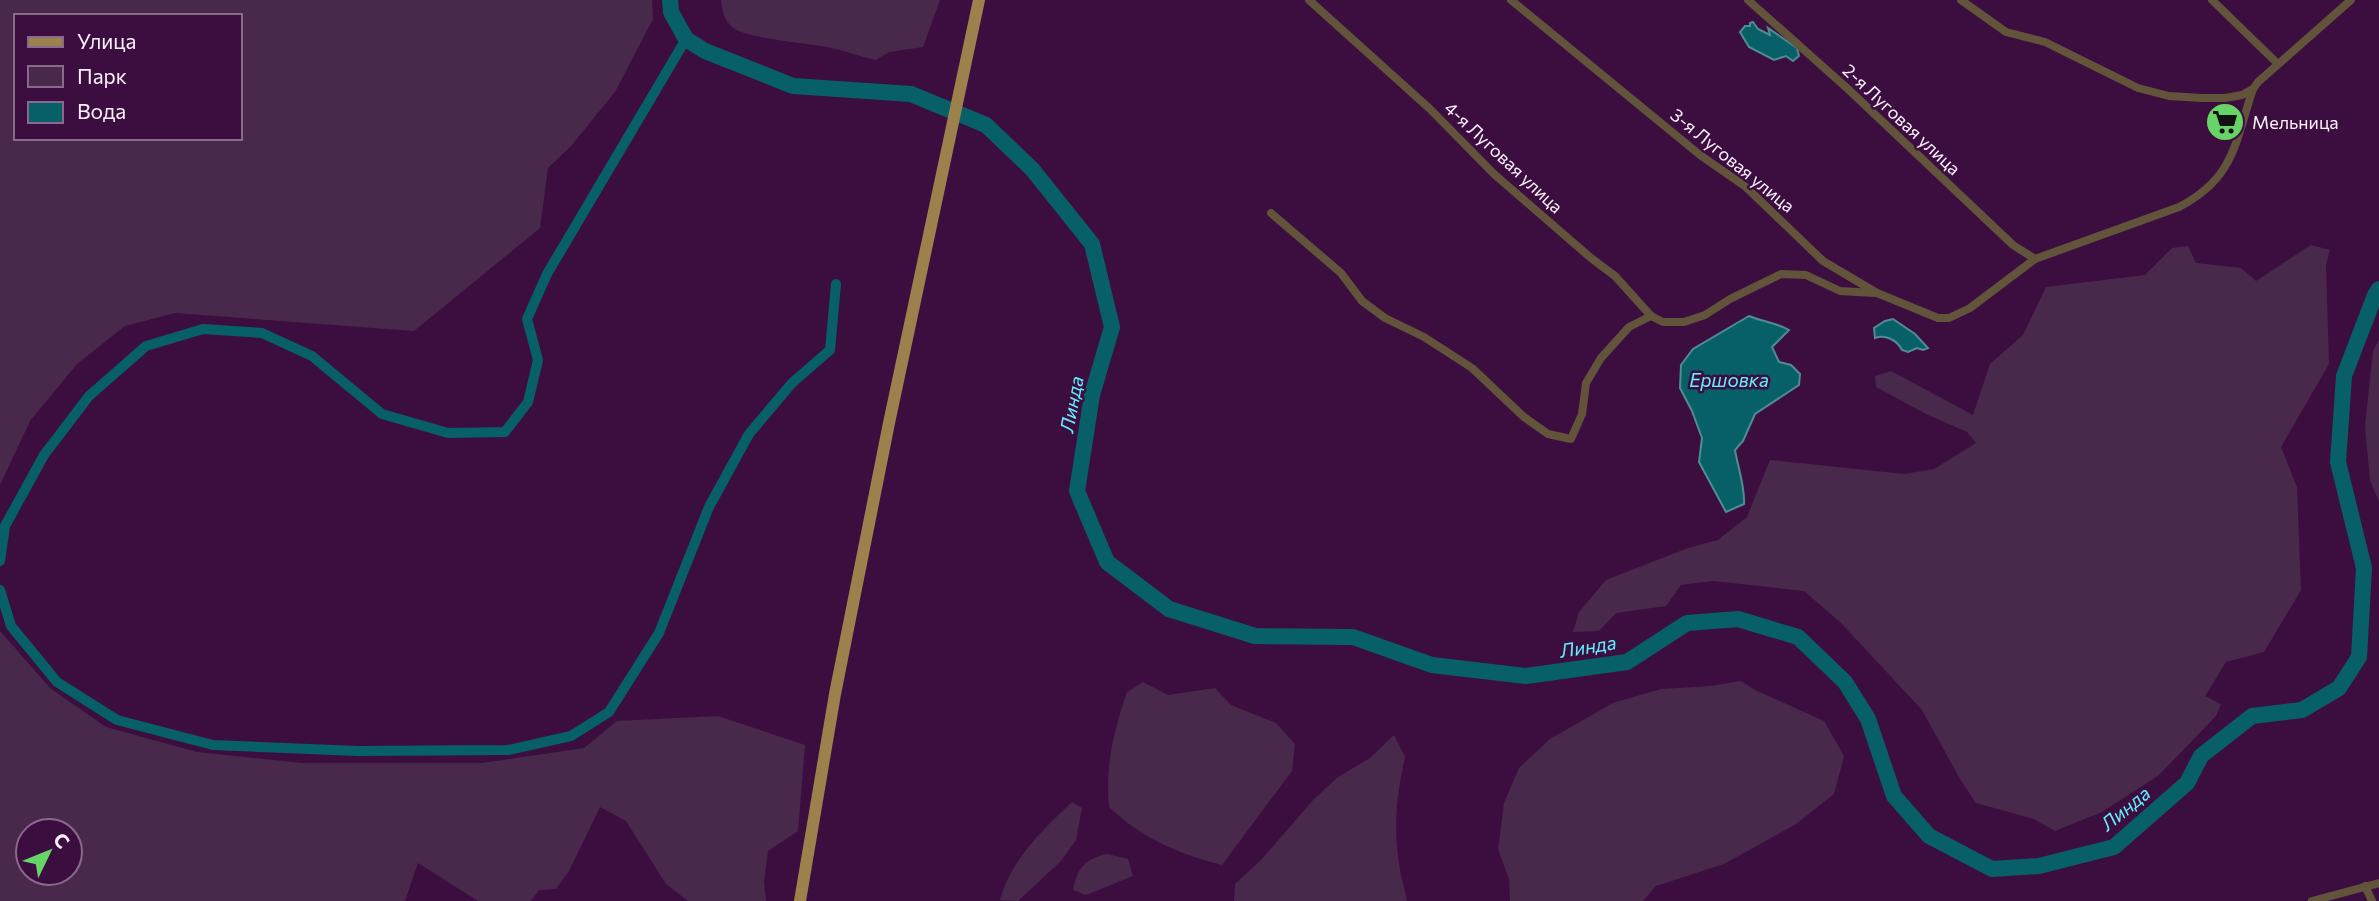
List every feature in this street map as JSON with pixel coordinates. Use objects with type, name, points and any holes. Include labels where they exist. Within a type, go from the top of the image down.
[{"type":"main road","points":[[800,901],[838,680],[889,423],[979,0]]},
{"type":"street","name":"4-я Луговая улица","points":[[1309,0],[1430,109],[1494,174],[1591,258],[1615,275],[1651,316]]},
{"type":"street","name":"3-я Луговая улица","points":[[1511,0],[1700,155],[1746,187],[1823,261],[1877,293],[1938,317],[1948,318],[1970,308],[2035,259]]},
{"type":"street","name":"2-я Луговая улица","points":[[1748,0],[1848,89],[2013,245],[2035,259]]},
{"type":"street","points":[[1961,0],[2006,32],[2045,42],[2138,88],[2169,96],[2201,98],[2225,98],[2242,95],[2253,89],[2277,63],[2351,0]]},
{"type":"street","points":[[2212,0],[2277,63]]},
{"type":"street","points":[[2035,259],[2192,200],[2216,178],[2234,154],[2253,89]]},
{"type":"street","points":[[1270,213],[1341,274],[1362,302],[1472,368],[1524,417],[1548,434],[1572,439],[1583,414],[1586,383],[1601,358],[1629,327],[1651,316],[1663,322],[1684,322],[1705,315],[1730,299],[1781,274],[1806,275],[1840,291],[1877,293]]},
{"type":"street","points":[[2312,901],[2379,883]]},
{"type":"street","points":[[2365,886],[2372,901]]},
{"type":"green space","points":[[0,0],[652,0],[653,19],[615,92],[571,146],[548,168],[540,228],[414,331],[175,313],[125,326],[77,364],[30,421],[0,485]]},
{"type":"green space","points":[[721,0],[940,0],[923,47],[890,52],[875,60],[827,47],[766,38],[735,29],[726,20]]},
{"type":"green space","points":[[2311,245],[2330,250],[2326,265],[2329,364],[2281,447],[2297,487],[2301,590],[2264,652],[2226,662],[2205,696],[2221,704],[2216,716],[2159,775],[2102,812],[2055,831],[2034,819],[1976,803],[1922,710],[1841,623],[1804,591],[1713,581],[1681,585],[1666,606],[1616,613],[1599,631],[1573,632],[1579,612],[1606,580],[1688,548],[1718,540],[1747,517],[1770,460],[1904,474],[1934,469],[1976,443],[1967,432],[1876,387],[1875,376],[1891,371],[1973,415],[1990,364],[2023,335],[2046,287],[2145,275],[2172,248],[2188,246],[2196,263],[2241,268],[2256,281]]},
{"type":"green space","points":[[2379,340],[2379,501],[2370,481],[2365,426],[2373,351]]},
{"type":"green space","points":[[0,631],[50,688],[106,727],[197,752],[302,763],[482,763],[584,748],[617,721],[718,716],[805,745],[798,831],[768,851],[764,881],[766,901],[688,901],[666,884],[626,821],[600,807],[569,871],[556,889],[539,890],[531,901],[478,901],[418,863],[405,901],[0,901]]},
{"type":"green space","points":[[1741,681],[1824,721],[1844,756],[1834,794],[1796,824],[1724,864],[1656,886],[1643,901],[1510,901],[1509,879],[1498,849],[1504,803],[1519,768],[1550,739],[1613,703],[1661,689]]},
{"type":"green space","points":[[1143,682],[1168,695],[1215,688],[1231,705],[1276,723],[1295,744],[1292,771],[1222,865],[1161,844],[1109,807],[1110,763],[1118,720],[1127,692]]},
{"type":"green space","points":[[1394,735],[1405,757],[1398,797],[1396,836],[1407,901],[1234,901],[1235,884],[1261,860],[1314,799],[1338,777],[1370,758]]},
{"type":"green space","points":[[1072,802],[1082,808],[1076,840],[1061,861],[1018,901],[1000,900],[1011,872],[1020,859],[1039,835]]},
{"type":"green space","points":[[1107,854],[1128,859],[1133,876],[1086,895],[1073,890],[1083,866]]},
{"type":"water","points":[[1753,22],[1758,29],[1770,35],[1768,28],[1797,48],[1799,56],[1793,61],[1786,56],[1774,60],[1749,47],[1740,32]]},
{"type":"water","name":"Ершовка","points":[[1749,316],[1789,330],[1772,347],[1779,362],[1791,365],[1800,374],[1799,385],[1755,414],[1743,441],[1735,450],[1744,504],[1726,512],[1699,462],[1702,438],[1680,388],[1681,365],[1693,349]]},
{"type":"water","points":[[1893,319],[1915,334],[1928,348],[1917,348],[1908,352],[1890,339],[1875,338],[1874,328]]},
{"type":"waterway","name":"Линда","points":[[670,0],[671,12],[686,39],[705,51],[793,86],[911,94],[986,125],[1032,169],[1092,244],[1112,327],[1092,395],[1077,491],[1107,562],[1169,609],[1255,636],[1353,637],[1432,665],[1526,676],[1627,662],[1687,623],[1738,619],[1798,637],[1845,682],[1868,719],[1894,796],[1929,836],[1992,869],[2039,866],[2114,847],[2187,783],[2201,756],[2252,716],[2302,710],[2339,688],[2359,657],[2364,568],[2338,462],[2344,376],[2379,289]]},
{"type":"waterway","points":[[0,561],[5,526],[44,455],[89,396],[146,346],[203,329],[262,333],[312,356],[382,414],[448,433],[505,432],[528,402],[538,360],[527,319],[547,274],[686,39]]},
{"type":"waterway","points":[[0,590],[11,626],[57,682],[117,720],[213,745],[358,751],[508,750],[571,736],[609,712],[659,633],[709,507],[749,434],[792,383],[830,350],[836,284]]},
{"type":"place","name":"Мельница","points":[[2225,122]]}]
